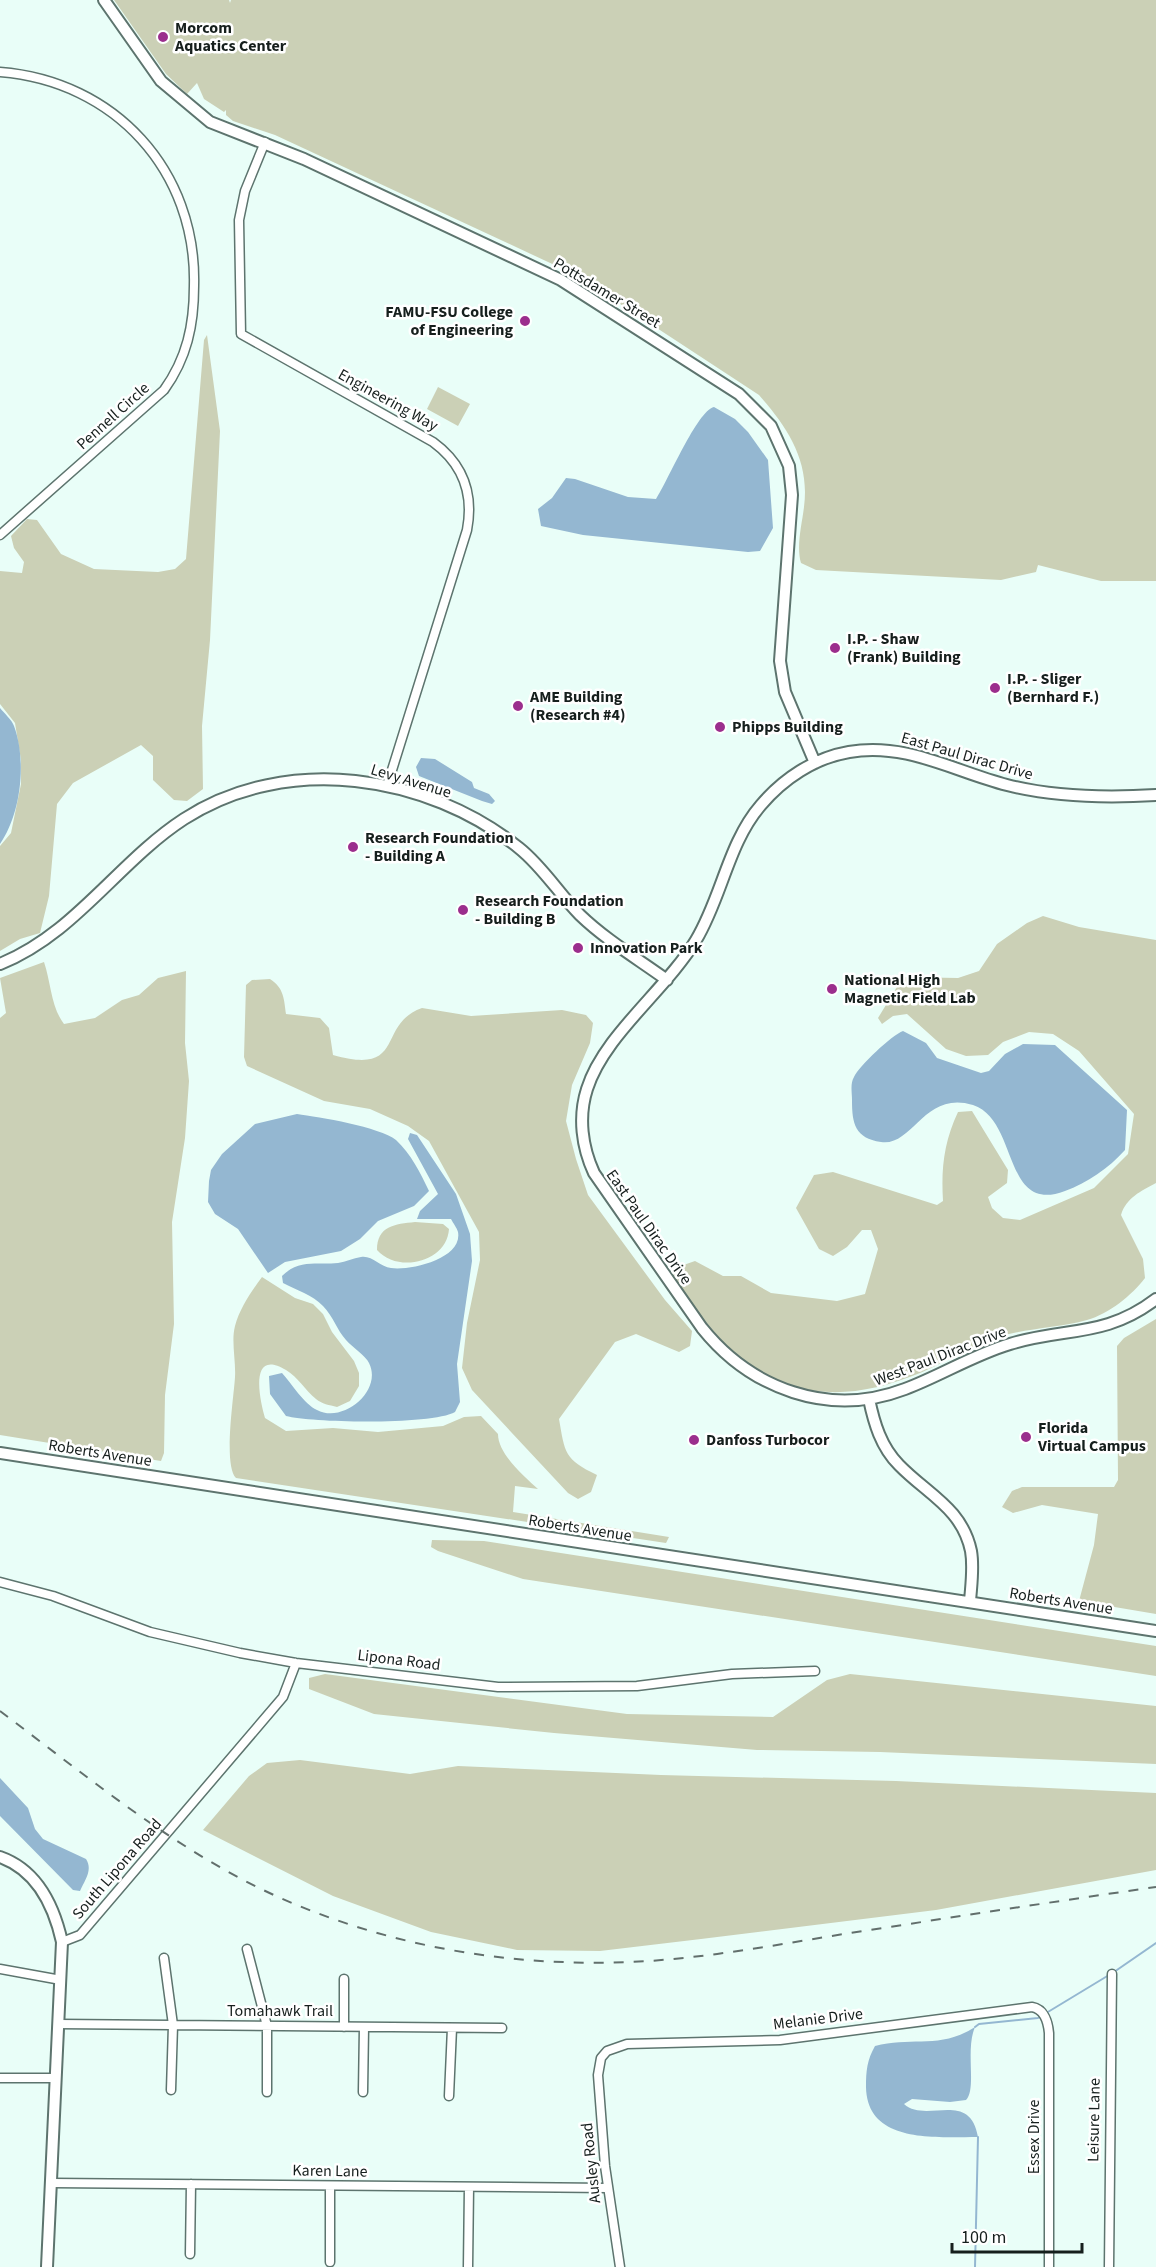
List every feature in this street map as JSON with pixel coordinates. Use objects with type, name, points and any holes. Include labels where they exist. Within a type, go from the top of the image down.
[{"type":"street","name":"Pottsdamer Street","points":[[104,0],[147,64],[173,93],[210,122],[265,142],[575,288],[739,394],[757,409],[777,436],[792,480],[780,661],[785,692],[815,763]]},
{"type":"street","name":"Pennell Circle","points":[[0,72],[30,76],[81,93],[104,106],[139,135],[153,153],[181,202],[191,239],[195,274],[189,342],[179,368],[164,390],[0,535]]},
{"type":"street","name":"Engineering Way","points":[[265,142],[246,191],[239,220],[241,334],[433,442],[452,458],[461,472],[469,494],[467,530],[387,786]]},
{"type":"street","name":"East Paul Dirac Drive","points":[[869,1399],[818,1399],[779,1388],[741,1367],[722,1351],[702,1328],[594,1173],[585,1150],[582,1117],[591,1078],[600,1059],[667,980],[697,938],[737,844],[756,811],[790,777],[815,763],[846,753],[885,749],[923,756],[979,777],[1035,791],[1096,796],[1156,795]]},
{"type":"street","name":"Levy Avenue","points":[[0,964],[45,941],[155,840],[184,819],[224,798],[269,785],[312,779],[360,781],[387,786],[469,816],[501,835],[541,869],[569,903],[597,930],[667,980]]},
{"type":"street","name":"West Paul Dirac Drive","points":[[869,1399],[903,1390],[1011,1344],[1103,1327],[1136,1312],[1156,1299]]},
{"type":"street","points":[[869,1399],[878,1433],[891,1456],[947,1505],[962,1526],[971,1552],[970,1602]]},
{"type":"street","name":"Roberts Avenue","points":[[0,1453],[1156,1632]]},
{"type":"street","name":"Lipona Road","points":[[0,1582],[53,1596],[150,1632],[296,1663],[498,1687],[637,1686],[732,1674],[815,1671]]},
{"type":"street","name":"South Lipona Road","points":[[62,1941],[80,1935],[167,1835],[283,1697],[296,1663]]},
{"type":"street","points":[[0,1857],[23,1870],[39,1885],[50,1900],[62,1941],[47,2267]]},
{"type":"street","points":[[247,1949],[267,2026],[267,2092]]},
{"type":"street","points":[[164,1959],[173,2025],[171,2090]]},
{"type":"street","points":[[0,1969],[61,1980]]},
{"type":"street","name":"Leisure Lane","points":[[1109,2267],[1112,1974]]},
{"type":"street","points":[[344,1979],[345,2027]]},
{"type":"street","name":"Melanie Drive","points":[[603,2056],[612,2048],[627,2044],[780,2040],[999,2009],[1032,2007],[1042,2013]]},
{"type":"street","name":"Essex Drive","points":[[1042,2013],[1049,2033],[1049,2267]]},
{"type":"street","name":"Tomahawk Trail","points":[[58,2024],[502,2028]]},
{"type":"street","points":[[363,2092],[364,2027]]},
{"type":"street","points":[[449,2096],[452,2028]]},
{"type":"street","name":"Ausley Road","points":[[603,2056],[598,2075],[608,2188],[621,2267]]},
{"type":"street","points":[[0,2078],[56,2078]]},
{"type":"street","name":"Karen Lane","points":[[52,2183],[608,2188]]},
{"type":"street","points":[[190,2254],[191,2184]]},
{"type":"street","points":[[330,2186],[330,2262]]},
{"type":"street","points":[[468,2267],[469,2187]]},
{"type":"green space","points":[[114,0],[229,0],[230,3],[231,0],[1156,0],[1156,581],[1101,581],[1038,565],[1036,572],[1001,580],[816,570],[801,563],[799,542],[804,507],[804,475],[795,446],[788,433],[759,395],[576,275],[275,135],[233,121],[226,115],[226,110],[224,112],[204,99],[197,83],[187,94],[166,74]]},
{"type":"green space","points":[[207,335],[220,431],[210,640],[202,726],[203,789],[187,801],[174,800],[153,780],[153,756],[141,745],[73,783],[57,804],[49,896],[40,933],[20,939],[0,951],[0,846],[11,833],[21,784],[21,760],[15,723],[0,704],[0,571],[22,573],[24,562],[14,548],[11,536],[27,519],[37,520],[61,554],[94,569],[158,572],[175,569],[186,559],[204,340]]},
{"type":"green space","points":[[438,387],[470,404],[458,426],[427,409]]},
{"type":"green space","points":[[1043,916],[1079,927],[1156,940],[1156,1183],[1130,1200],[1121,1215],[1143,1259],[1145,1278],[1119,1303],[1095,1317],[1076,1323],[998,1337],[978,1344],[920,1373],[868,1389],[843,1392],[795,1387],[772,1378],[749,1364],[712,1330],[672,1275],[675,1268],[695,1261],[723,1276],[741,1276],[771,1293],[837,1301],[865,1294],[878,1249],[871,1230],[862,1230],[847,1247],[833,1256],[819,1249],[796,1208],[814,1175],[833,1172],[937,1205],[943,1201],[944,1155],[953,1123],[958,1112],[972,1111],[1008,1170],[1007,1183],[988,1197],[992,1208],[1003,1218],[1020,1220],[1094,1188],[1128,1154],[1134,1114],[1079,1051],[1053,1034],[1029,1032],[1003,1042],[988,1055],[966,1056],[946,1049],[907,1014],[893,1016],[882,1024],[878,1018],[903,977],[958,978],[979,971],[997,944],[1027,923]]},
{"type":"green space","points":[[44,962],[54,1002],[64,1024],[95,1018],[122,1000],[139,995],[158,978],[186,971],[185,1043],[189,1081],[185,1138],[172,1222],[174,1324],[165,1395],[164,1453],[161,1461],[0,1435],[0,1018],[6,1013],[0,978]]},
{"type":"green space","points":[[270,979],[281,990],[286,1014],[320,1018],[329,1028],[333,1055],[356,1060],[372,1059],[382,1054],[399,1025],[408,1015],[422,1008],[471,1016],[562,1010],[586,1015],[593,1023],[590,1043],[572,1085],[566,1121],[576,1159],[588,1195],[665,1300],[692,1331],[690,1346],[679,1352],[636,1334],[615,1342],[559,1419],[568,1454],[578,1464],[597,1475],[591,1492],[578,1499],[568,1493],[472,1390],[462,1368],[467,1323],[480,1260],[479,1232],[429,1141],[408,1126],[370,1109],[324,1101],[247,1066],[244,1057],[246,985],[252,980]]},
{"type":"green space","points":[[415,1222],[443,1224],[449,1229],[440,1250],[420,1261],[408,1263],[386,1257],[377,1250],[380,1236],[388,1228]]},
{"type":"green space","points":[[262,1277],[295,1298],[313,1304],[323,1314],[332,1332],[354,1361],[359,1373],[359,1386],[350,1401],[337,1407],[318,1401],[286,1370],[274,1365],[266,1365],[259,1379],[265,1418],[286,1431],[333,1428],[378,1432],[443,1426],[464,1417],[481,1416],[498,1434],[499,1442],[507,1457],[538,1489],[515,1486],[513,1512],[669,1537],[666,1543],[236,1478],[230,1459],[235,1377],[234,1332],[243,1307]]},
{"type":"green space","points":[[1156,1319],[1156,1614],[1079,1601],[1094,1545],[1098,1514],[1042,1505],[1013,1513],[1002,1507],[1012,1491],[1022,1487],[1114,1487],[1118,1480],[1117,1346],[1124,1338]]},
{"type":"green space","points":[[432,1540],[484,1541],[1156,1646],[1156,1676],[523,1579],[438,1551],[431,1547]]},
{"type":"green space","points":[[325,1674],[627,1714],[773,1717],[827,1680],[850,1674],[1156,1706],[1156,1764],[880,1752],[757,1750],[554,1733],[374,1714],[309,1689],[309,1678]]},
{"type":"green space","points":[[300,1760],[410,1774],[458,1766],[661,1775],[896,1781],[1156,1793],[1156,1870],[936,1910],[600,1951],[517,1950],[431,1932],[333,1896],[203,1830],[249,1776],[267,1763]]},
{"type":"water","points":[[714,407],[735,419],[748,432],[768,460],[773,528],[760,551],[748,552],[583,535],[541,526],[538,509],[552,498],[566,478],[628,497],[656,499],[691,433],[707,411]]},
{"type":"water","points":[[0,708],[14,726],[18,740],[21,771],[13,818],[0,844]]},
{"type":"water","points":[[421,758],[435,759],[472,782],[474,788],[489,794],[495,801],[492,804],[482,801],[419,776],[416,767]]},
{"type":"water","points":[[903,1031],[926,1043],[937,1058],[981,1073],[989,1071],[1005,1054],[1023,1044],[1055,1045],[1127,1110],[1125,1150],[1105,1169],[1081,1184],[1065,1191],[1045,1195],[1031,1190],[1020,1178],[998,1128],[988,1114],[973,1105],[956,1102],[942,1105],[892,1141],[881,1142],[866,1137],[860,1133],[854,1123],[853,1079],[876,1051]]},
{"type":"water","points":[[297,1114],[349,1123],[388,1135],[406,1151],[429,1191],[414,1206],[378,1221],[360,1239],[341,1251],[285,1262],[268,1273],[238,1229],[215,1214],[208,1202],[211,1170],[222,1154],[255,1124]]},
{"type":"water","points":[[410,1133],[417,1135],[456,1194],[470,1234],[472,1261],[457,1364],[460,1402],[455,1412],[443,1416],[399,1421],[321,1420],[286,1416],[270,1394],[269,1376],[282,1373],[307,1403],[327,1413],[349,1409],[358,1402],[366,1394],[372,1374],[367,1360],[346,1340],[323,1306],[283,1283],[282,1276],[301,1265],[338,1263],[361,1257],[369,1258],[387,1267],[421,1265],[444,1256],[457,1241],[458,1232],[451,1219],[417,1219],[420,1211],[438,1194],[408,1139]]},
{"type":"water","points":[[0,1778],[28,1808],[35,1829],[43,1839],[86,1859],[89,1867],[80,1891],[73,1890],[0,1816]]},
{"type":"water","points":[[975,2027],[971,2046],[971,2087],[966,2100],[950,2102],[912,2099],[904,2104],[924,2111],[946,2110],[966,2114],[973,2123],[978,2137],[924,2136],[907,2133],[891,2128],[878,2119],[869,2106],[866,2087],[870,2056],[875,2046],[949,2038]]},
{"type":"waterway","points":[[1114,1972],[1156,1943]]},
{"type":"waterway","points":[[975,2027],[979,2024],[1038,2018],[1109,1975]]},
{"type":"waterway","points":[[975,2267],[978,2137]]},
{"type":"railway","points":[[0,1711],[167,1835],[239,1878],[276,1896],[366,1930],[459,1951],[553,1962],[601,1963],[676,1959],[1156,1887]]},
{"type":"place","name":"Morcom Aquatics Center","points":[[163,37]]},
{"type":"place","name":"FAMU-FSU College of Engineering","points":[[525,321]]},
{"type":"place","name":"I.P. - Shaw (Frank) Building","points":[[835,648]]},
{"type":"place","name":"I.P. - Sliger (Bernhard F.)","points":[[995,688]]},
{"type":"place","name":"AME Building (Research #4)","points":[[518,706]]},
{"type":"place","name":"Phipps Building","points":[[720,727]]},
{"type":"place","name":"Research Foundation - Building A","points":[[353,847]]},
{"type":"place","name":"Research Foundation - Building B","points":[[463,910]]},
{"type":"place","name":"Innovation Park","points":[[578,948]]},
{"type":"place","name":"National High Magnetic Field Lab","points":[[832,989]]},
{"type":"place","name":"Florida Virtual Campus","points":[[1026,1437]]},
{"type":"place","name":"Danfoss Turbocor","points":[[694,1440]]}]
